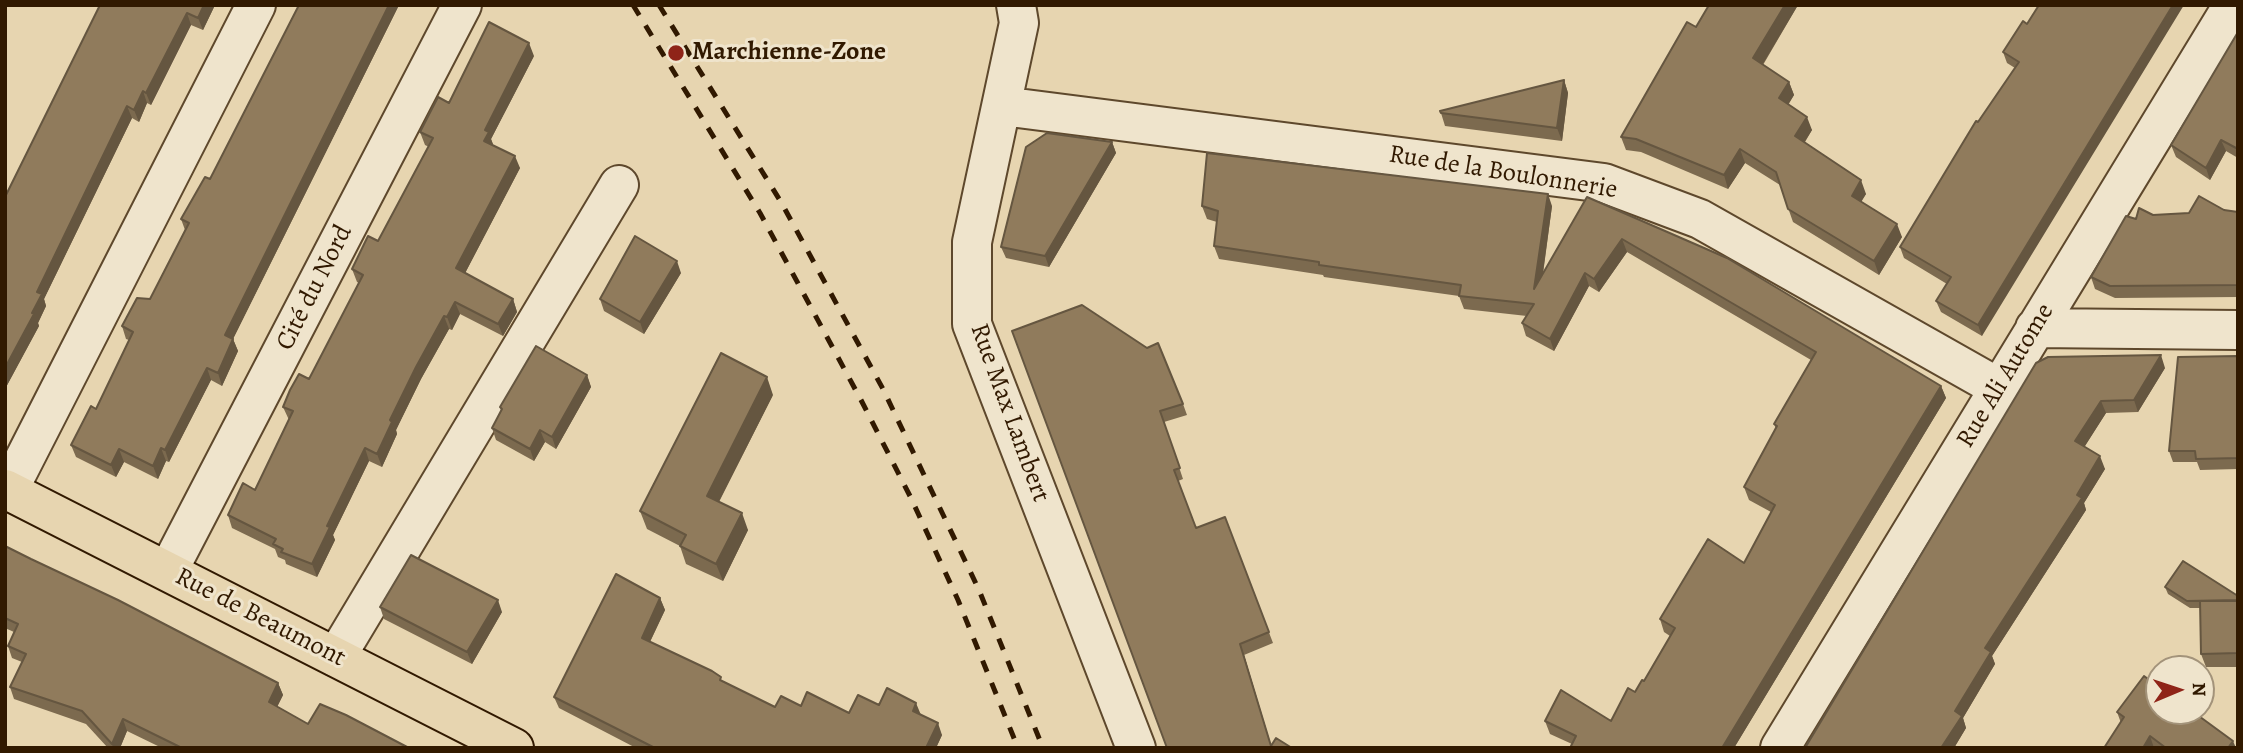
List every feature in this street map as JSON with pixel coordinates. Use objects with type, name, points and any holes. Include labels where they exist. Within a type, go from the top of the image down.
[{"type":"main road","name":"Rue de Beaumont","points":[[7,490],[514,748]]},
{"type":"street","points":[[7,490],[256,5]]},
{"type":"street","name":"Cité du Nord","points":[[168,571],[462,5]]},
{"type":"street","name":"Rue Ali Autome","points":[[1780,748],[2233,5]]},
{"type":"street","name":"Rue Max Lambert","points":[[1017,14],[1002,106],[972,242],[972,324],[1136,748]]},
{"type":"street","name":"Rue de la Boulonnerie","points":[[1002,106],[1604,183],[1700,219],[1999,388]]},
{"type":"street","points":[[336,657],[619,185]]},
{"type":"street","points":[[2035,328],[2238,330]]},
{"type":"building","points":[[100,5],[204,5],[198,18],[187,13],[146,93],[143,91],[134,110],[127,106],[37,292],[42,294],[32,313],[34,314],[5,368],[5,197]]},
{"type":"building","points":[[299,5],[389,5],[225,335],[233,339],[218,373],[207,368],[165,450],[161,448],[153,466],[119,449],[111,465],[71,445],[91,406],[96,409],[133,332],[122,326],[137,298],[150,299],[189,223],[181,219],[205,177],[210,179]]},
{"type":"building","points":[[1709,5],[1785,5],[1753,58],[1789,82],[1779,98],[1807,117],[1795,136],[1861,180],[1852,196],[1897,224],[1874,261],[1788,209],[1776,172],[1740,149],[1724,175],[1636,139],[1621,137],[1687,22],[1696,27]]},
{"type":"building","points":[[2039,5],[2173,5],[1978,325],[1936,301],[1951,277],[1900,247],[1976,121],[1978,122],[2019,62],[2003,52],[2023,21],[2027,24]]},
{"type":"building","points":[[489,22],[529,43],[485,130],[489,132],[484,141],[515,156],[456,268],[513,299],[498,324],[455,302],[447,317],[444,316],[390,420],[392,422],[377,454],[365,448],[327,526],[330,527],[312,564],[281,552],[283,549],[273,544],[276,539],[228,515],[243,483],[255,490],[293,411],[283,407],[290,390],[299,374],[309,379],[363,275],[352,269],[368,236],[378,241],[433,138],[420,132],[438,97],[449,103]]},
{"type":"building","points":[[2238,32],[2238,149],[2221,140],[2206,168],[2171,145]]},
{"type":"building","points":[[1564,80],[1557,128],[1440,111]]},
{"type":"building","points":[[1047,133],[1112,142],[1045,256],[1001,247],[1026,147]]},
{"type":"building","points":[[1207,153],[1548,194],[1534,289],[1587,197],[1727,258],[1941,386],[1722,748],[1570,748],[1576,736],[1545,721],[1561,690],[1611,721],[1628,688],[1635,692],[1642,680],[1644,681],[1675,628],[1660,619],[1708,539],[1744,563],[1775,505],[1744,487],[1777,426],[1774,424],[1816,352],[1622,239],[1594,279],[1585,273],[1550,339],[1522,323],[1534,304],[1459,296],[1461,285],[1319,265],[1319,262],[1214,246],[1218,211],[1202,206]]},
{"type":"building","points":[[2199,196],[2224,210],[2238,212],[2238,285],[2110,286],[2091,277],[2126,216],[2136,219],[2139,208],[2153,215],[2189,213]]},
{"type":"building","points":[[635,236],[677,261],[640,322],[600,299]]},
{"type":"building","points":[[1082,305],[1147,348],[1158,343],[1183,404],[1160,411],[1180,468],[1174,470],[1196,528],[1225,517],[1269,632],[1240,644],[1271,746],[1276,738],[1292,748],[1167,748],[1012,331]]},
{"type":"building","points":[[536,346],[587,375],[552,437],[540,430],[530,449],[492,428],[502,409],[500,407]]},
{"type":"building","points":[[721,353],[767,377],[707,496],[742,513],[716,564],[680,546],[686,535],[640,511]]},
{"type":"building","points":[[2161,355],[2134,400],[2101,401],[2075,441],[2100,456],[2077,495],[2082,498],[1985,648],[1991,652],[1955,711],[1962,716],[1941,748],[1805,748],[2036,363],[2048,357]]},
{"type":"building","points":[[2238,356],[2238,458],[2196,459],[2195,451],[2169,451],[2178,357]]},
{"type":"building","points":[[5,546],[118,600],[278,683],[269,702],[308,724],[320,704],[409,748],[182,748],[123,719],[112,744],[82,711],[10,687],[26,654],[8,646],[18,624],[5,618]]},
{"type":"building","points":[[411,555],[498,600],[467,652],[380,607]]},
{"type":"building","points":[[2183,561],[2238,596],[2238,600],[2187,601],[2165,587]]},
{"type":"building","points":[[616,574],[660,598],[642,638],[712,671],[721,677],[720,680],[775,707],[781,696],[801,706],[807,692],[849,713],[858,695],[879,705],[887,688],[916,703],[913,711],[938,723],[926,748],[655,748],[554,697]]},
{"type":"building","points":[[2200,601],[2238,601],[2238,653],[2201,654]]},
{"type":"building","points":[[2144,676],[2145,725],[2211,725],[2233,741],[2228,748],[2166,748],[2150,736],[2143,748],[2104,748],[2124,717],[2117,712]]},
{"type":"railway","points":[[633,5],[760,213],[861,400],[911,498],[958,600],[1018,748]]},
{"type":"railway","points":[[659,5],[781,202],[883,389],[979,590],[1043,748]]},
{"type":"place","name":"Marchienne-Zone","points":[[676,53]]}]
